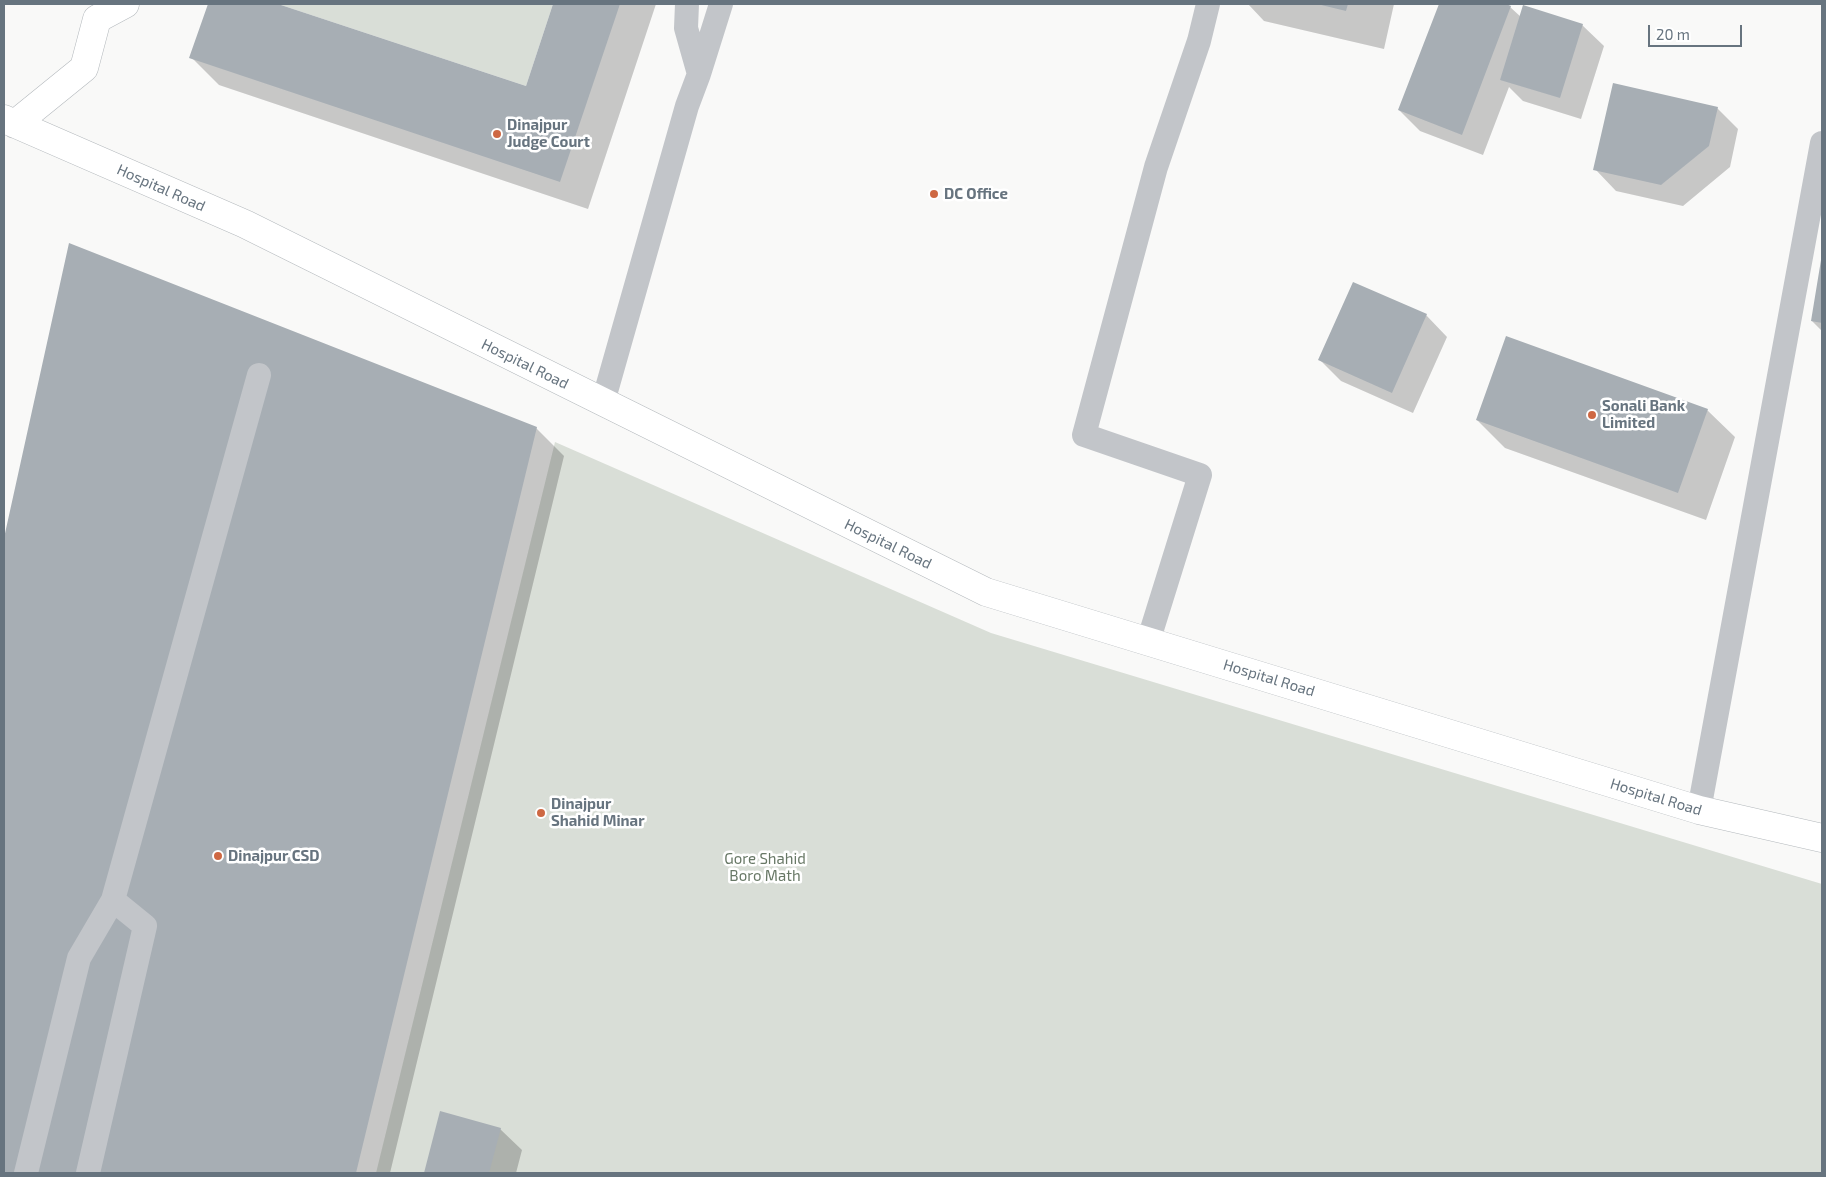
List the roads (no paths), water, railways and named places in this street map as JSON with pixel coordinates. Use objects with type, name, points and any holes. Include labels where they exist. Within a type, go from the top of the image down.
[{"type":"main road","points":[[10,122],[84,68],[97,19],[125,4]]},
{"type":"main road","name":"Hospital Road","points":[[10,122],[245,224],[986,592],[1699,810],[1822,838]]},
{"type":"street","points":[[686,4],[686,28],[699,74]]},
{"type":"street","points":[[603,402],[687,106],[721,4]]},
{"type":"street","points":[[1148,642],[1200,474],[1084,435],[1156,168],[1199,41],[1208,4]]},
{"type":"street","points":[[1699,810],[1822,143]]},
{"type":"street","points":[[26,1173],[79,958],[114,900],[259,375]]},
{"type":"street","points":[[88,1173],[145,926],[114,900]]},
{"type":"place","name":"Dinajpur Judge Court","points":[[497,134]]},
{"type":"place","name":"DC Office","points":[[934,194]]},
{"type":"place","name":"Sonali Bank Limited","points":[[1592,415]]},
{"type":"place","name":"Dinajpur Shahid Minar","points":[[541,813]]},
{"type":"place","name":"Dinajpur CSD","points":[[218,856]]},
{"type":"park label","name":"Gore Shahid Boro Math","points":[[765,868]]}]
